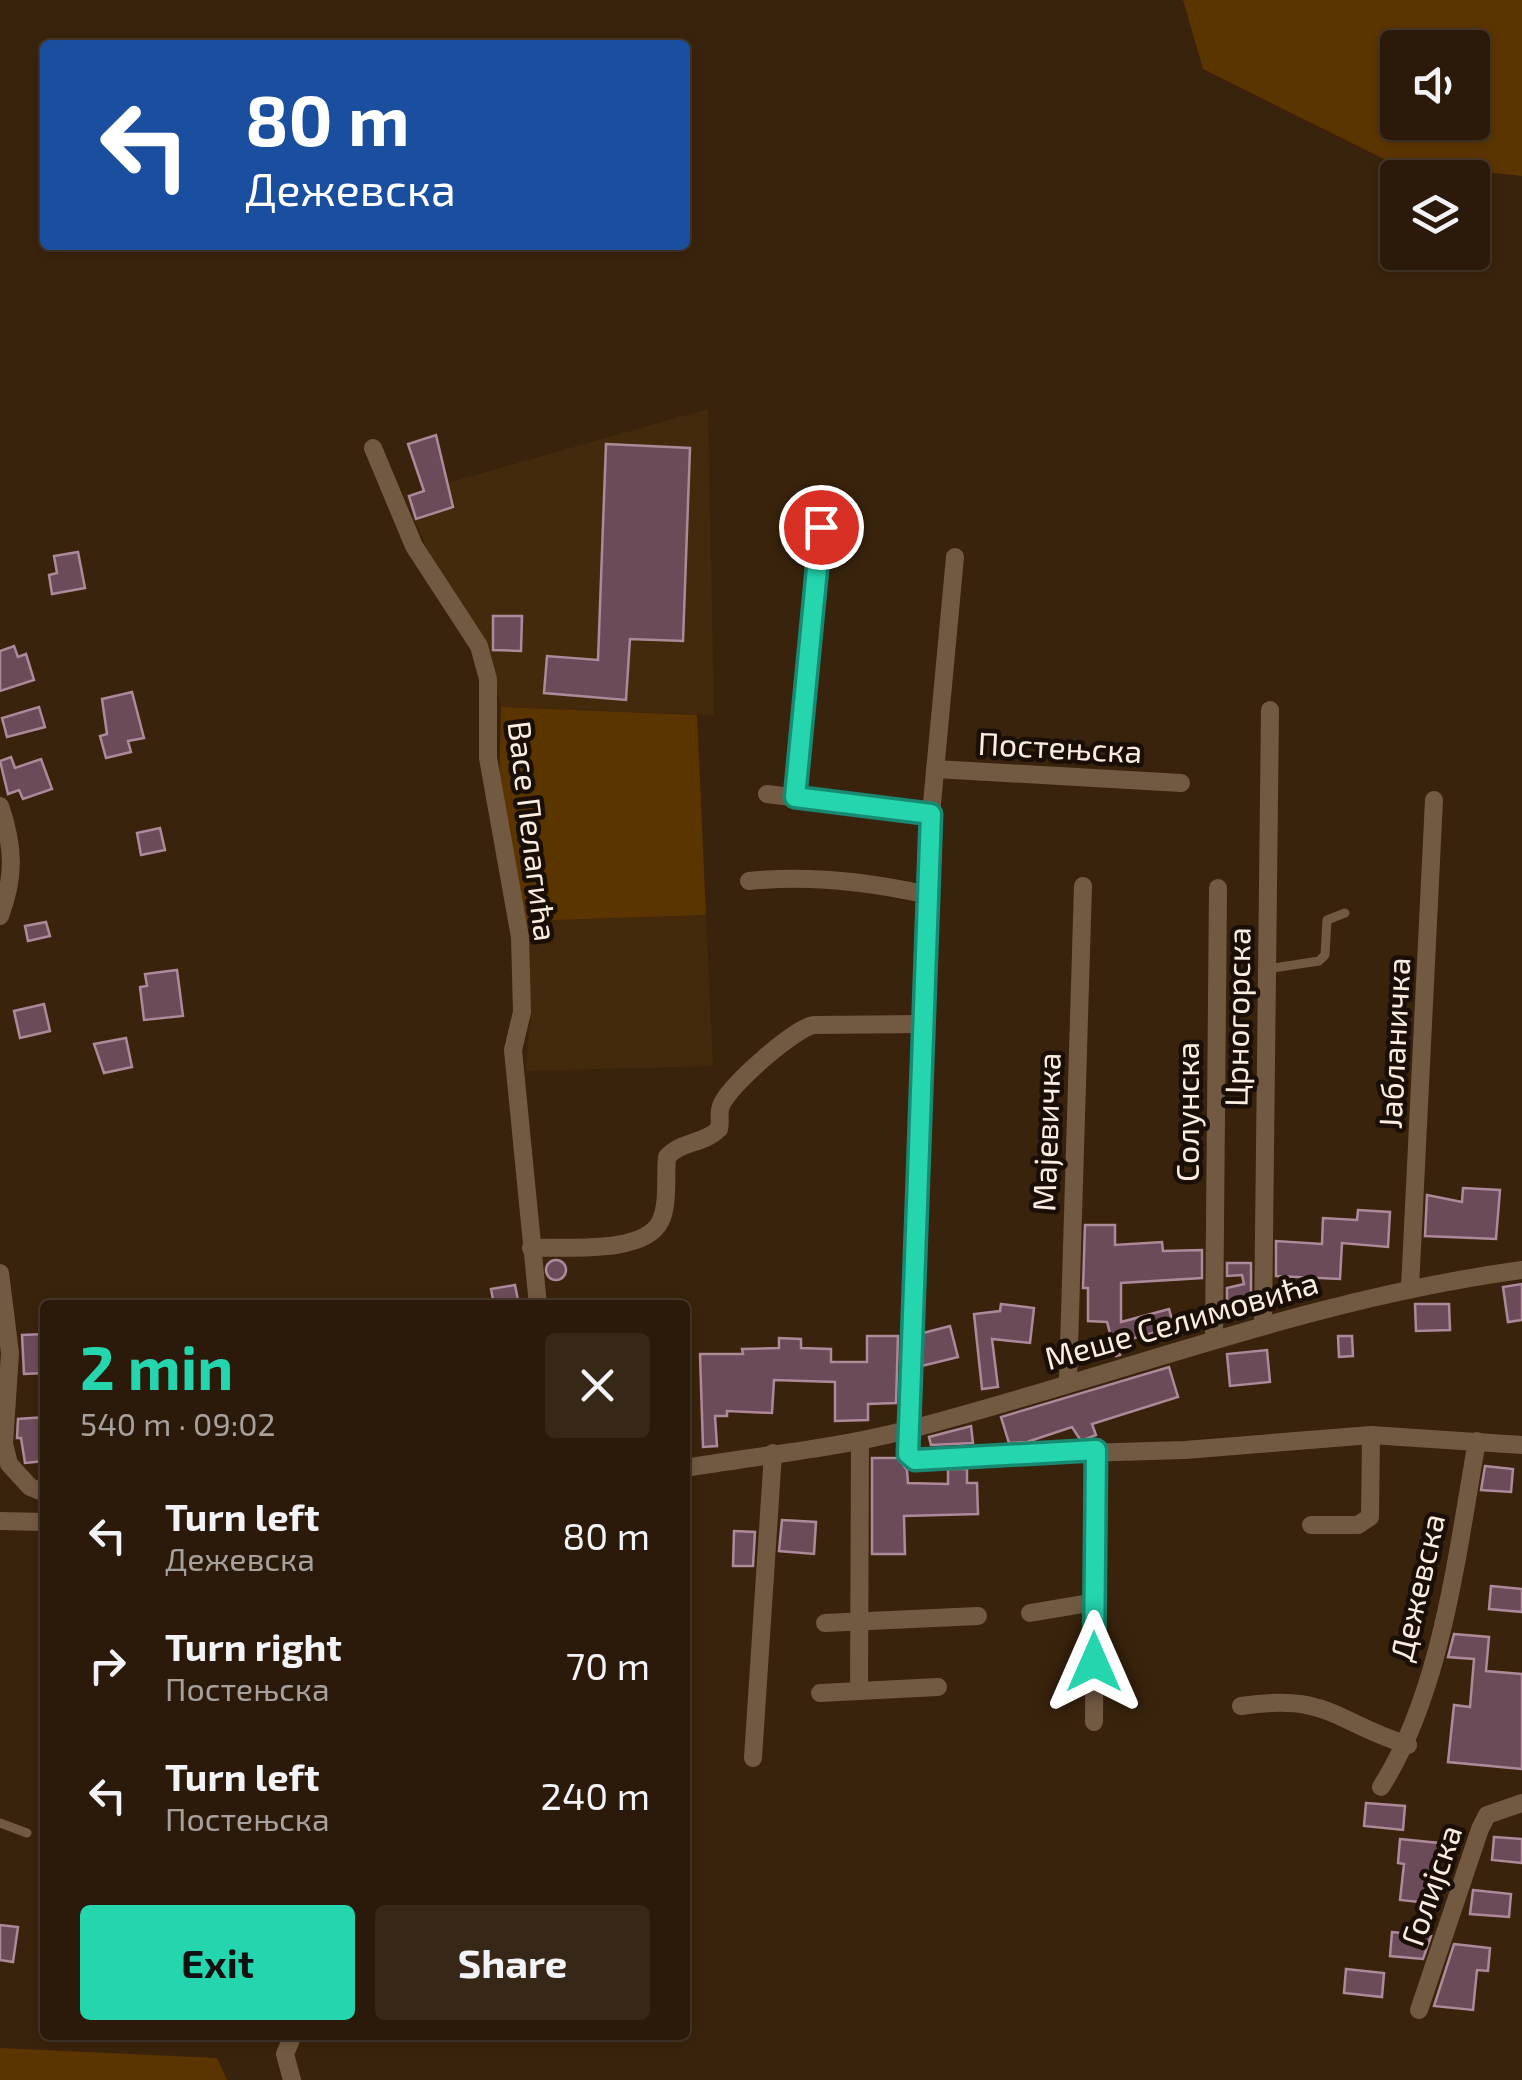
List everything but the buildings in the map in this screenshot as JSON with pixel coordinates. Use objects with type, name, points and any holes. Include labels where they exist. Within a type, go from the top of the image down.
[{"type":"street","name":"Васе Пелагића","points":[[373,448],[414,546],[471,632],[488,679],[488,758],[520,936],[522,1012],[512,1050],[537,1300]]},
{"type":"street","points":[[795,797],[821,527]]},
{"type":"street","name":"Постењска","points":[[907,1430],[931,814],[955,557]]},
{"type":"street","name":"Црногорска","points":[[1263,1324],[1270,710]]},
{"type":"street","name":"Постењска","points":[[935,769],[1180,783]]},
{"type":"street","points":[[767,794],[931,814]]},
{"type":"street","name":"Јабланичка","points":[[1410,1288],[1434,800]]},
{"type":"street","points":[[0,806],[14,854],[12,882],[0,916]]},
{"type":"street","points":[[749,882],[779,878],[857,883],[928,895]]},
{"type":"street","name":"Мајевичка","points":[[1068,1380],[1082,886]]},
{"type":"street","name":"Солунска","points":[[1214,1336],[1218,888]]},
{"type":"street","points":[[531,1248],[609,1246],[647,1236],[661,1221],[667,1158],[674,1150],[712,1136],[719,1129],[721,1104],[747,1074],[786,1045],[797,1030],[814,1025],[925,1024]]},
{"type":"street","name":"Меше Селимовића","points":[[690,1467],[907,1430],[1214,1336],[1410,1288],[1522,1270]]},
{"type":"street","points":[[0,1273],[10,1353],[4,1444],[9,1464],[30,1487],[40,1490]]},
{"type":"street","points":[[907,1430],[908,1454],[915,1460],[1096,1450],[1185,1450],[1371,1436],[1522,1446]]},
{"type":"street","name":"Дежевска","points":[[1310,1525],[1358,1525],[1370,1517],[1371,1436]]},
{"type":"street","points":[[859,1691],[860,1441]]},
{"type":"street","name":"Дежевска","points":[[1381,1787],[1408,1745],[1451,1588],[1477,1441]]},
{"type":"street","points":[[1094,1722],[1096,1450]]},
{"type":"street","points":[[753,1758],[773,1454]]},
{"type":"street","points":[[0,1521],[40,1522]]},
{"type":"street","points":[[1030,1613],[1094,1602]]},
{"type":"street","points":[[825,1624],[978,1616]]},
{"type":"street","points":[[820,1693],[938,1687]]},
{"type":"street","points":[[1242,1706],[1282,1700],[1312,1704],[1408,1745]]},
{"type":"street","name":"Голијска","points":[[1418,2010],[1487,1815],[1522,1803]]},
{"type":"street","points":[[291,2040],[284,2054],[292,2080]]},
{"type":"lane","points":[[1267,969],[1319,962],[1325,955],[1327,920],[1345,913]]},
{"type":"lane","points":[[0,1822],[27,1833]]},
{"type":"shaded area","points":[[1183,0],[1522,0],[1522,176],[1490,173],[1490,160],[1386,160],[1203,69]]},
{"type":"shaded area","points":[[708,409],[714,715],[501,707],[487,646],[428,551],[405,495]]},
{"type":"shaded area","points":[[501,707],[697,715],[706,915],[525,921],[499,789]]},
{"type":"shaded area","points":[[706,915],[713,1066],[526,1071],[531,1009],[525,921]]},
{"type":"shaded area","points":[[0,2048],[217,2058],[227,2080],[0,2080]]},
{"type":"route","points":[[821,527],[795,797],[931,814],[908,1454],[915,1460],[1096,1450],[1094,1662]]}]
